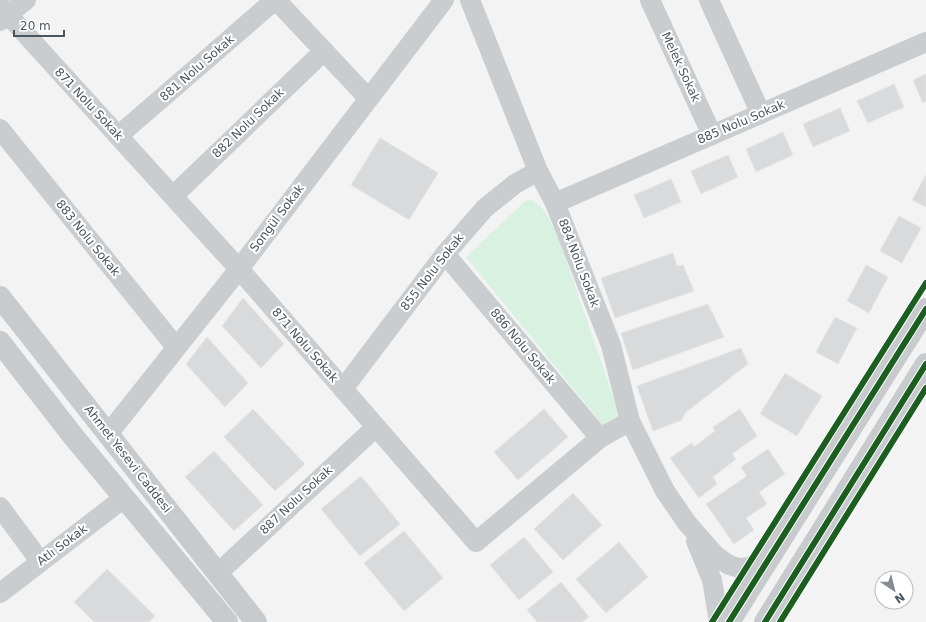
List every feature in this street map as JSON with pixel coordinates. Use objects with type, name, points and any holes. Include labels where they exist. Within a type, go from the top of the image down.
[{"type":"main road","name":"Ahmet Yesevi Caddesi","points":[[0,297],[256,622]]},
{"type":"main road","points":[[729,622],[926,309]]},
{"type":"main road","points":[[0,342],[124,498],[227,622]]},
{"type":"main road","points":[[765,622],[926,364]]},
{"type":"street","points":[[2,14],[26,0]]},
{"type":"street","name":"881 Nolu Sokak","points":[[118,136],[276,0],[368,98]]},
{"type":"street","name":"884 Nolu Sokak","points":[[470,0],[538,171],[555,202],[611,345],[630,421],[665,491],[687,523]]},
{"type":"street","name":"Melek Sokak","points":[[650,0],[712,135]]},
{"type":"street","points":[[709,0],[761,114]]},
{"type":"street","name":"Songül Sokak","points":[[108,434],[239,269],[368,98],[435,3]]},
{"type":"street","name":"871 Nolu Sokak","points":[[2,14],[118,136],[239,269],[476,542],[600,438],[630,421]]},
{"type":"street","name":"885 Nolu Sokak","points":[[555,202],[926,42]]},
{"type":"street","name":"882 Nolu Sokak","points":[[173,196],[324,51]]},
{"type":"street","name":"883 Nolu Sokak","points":[[0,129],[176,347]]},
{"type":"street","name":"855 Nolu Sokak","points":[[343,389],[445,254],[485,208],[515,184],[538,171]]},
{"type":"street","name":"886 Nolu Sokak","points":[[445,254],[600,438]]},
{"type":"street","name":"887 Nolu Sokak","points":[[217,574],[376,427]]},
{"type":"street","name":"Atlı Sokak","points":[[0,593],[124,498]]},
{"type":"street","points":[[0,507],[40,561]]},
{"type":"street","points":[[687,523],[716,556],[729,565],[739,568],[750,567],[774,551]]},
{"type":"street","points":[[687,523],[712,580],[719,622]]},
{"type":"green space","points":[[533,200],[544,210],[557,233],[619,414],[603,425],[466,257],[525,201]]},
{"type":"building","points":[[926,74],[926,101],[923,103],[913,80]]},
{"type":"building","points":[[894,84],[904,107],[868,123],[857,101]]},
{"type":"building","points":[[840,108],[850,131],[813,147],[803,124]]},
{"type":"building","points":[[783,132],[793,155],[756,172],[746,149]]},
{"type":"building","points":[[380,138],[438,173],[409,220],[351,185]]},
{"type":"building","points":[[728,155],[738,177],[701,194],[691,171]]},
{"type":"building","points":[[926,175],[926,207],[912,200]]},
{"type":"building","points":[[671,179],[681,202],[644,218],[634,195]]},
{"type":"building","points":[[899,216],[921,228],[902,263],[880,251]]},
{"type":"building","points":[[673,253],[677,266],[683,265],[694,291],[615,318],[601,278]]},
{"type":"building","points":[[866,265],[888,277],[869,313],[847,301]]},
{"type":"building","points":[[243,298],[284,344],[261,368],[222,326]]},
{"type":"building","points":[[708,304],[724,337],[633,370],[621,333]]},
{"type":"building","points":[[835,317],[857,328],[838,364],[816,352]]},
{"type":"building","points":[[207,337],[248,383],[225,407],[186,364]]},
{"type":"building","points":[[741,348],[748,364],[685,413],[682,420],[653,431],[637,386]]},
{"type":"building","points":[[785,373],[822,396],[797,436],[760,414]]},
{"type":"building","points":[[253,409],[305,464],[275,491],[224,437]]},
{"type":"building","points":[[544,409],[568,437],[518,480],[494,452]]},
{"type":"building","points":[[740,409],[757,436],[732,454],[736,459],[713,477],[717,484],[699,498],[670,458],[692,443],[694,447],[715,431],[713,427]]},
{"type":"building","points":[[768,449],[785,474],[759,492],[767,504],[746,518],[754,530],[734,544],[706,504],[747,476],[741,467]]},
{"type":"building","points":[[214,451],[263,505],[234,531],[185,477]]},
{"type":"building","points":[[361,476],[400,524],[360,556],[321,509]]},
{"type":"building","points":[[573,493],[602,525],[563,560],[534,529]]},
{"type":"building","points":[[404,531],[443,578],[404,611],[364,563]]},
{"type":"building","points":[[524,537],[553,572],[519,600],[490,565]]},
{"type":"building","points":[[619,542],[648,577],[606,613],[576,579]]},
{"type":"building","points":[[107,569],[155,616],[149,622],[94,622],[74,602]]},
{"type":"building","points":[[561,582],[589,617],[582,622],[537,622],[527,610]]},
{"type":"cycle path","points":[[712,622],[926,283]]},
{"type":"cycle path","points":[[729,622],[926,309]]},
{"type":"cycle path","points":[[765,622],[926,364]]},
{"type":"cycle path","points":[[780,622],[926,388]]}]
